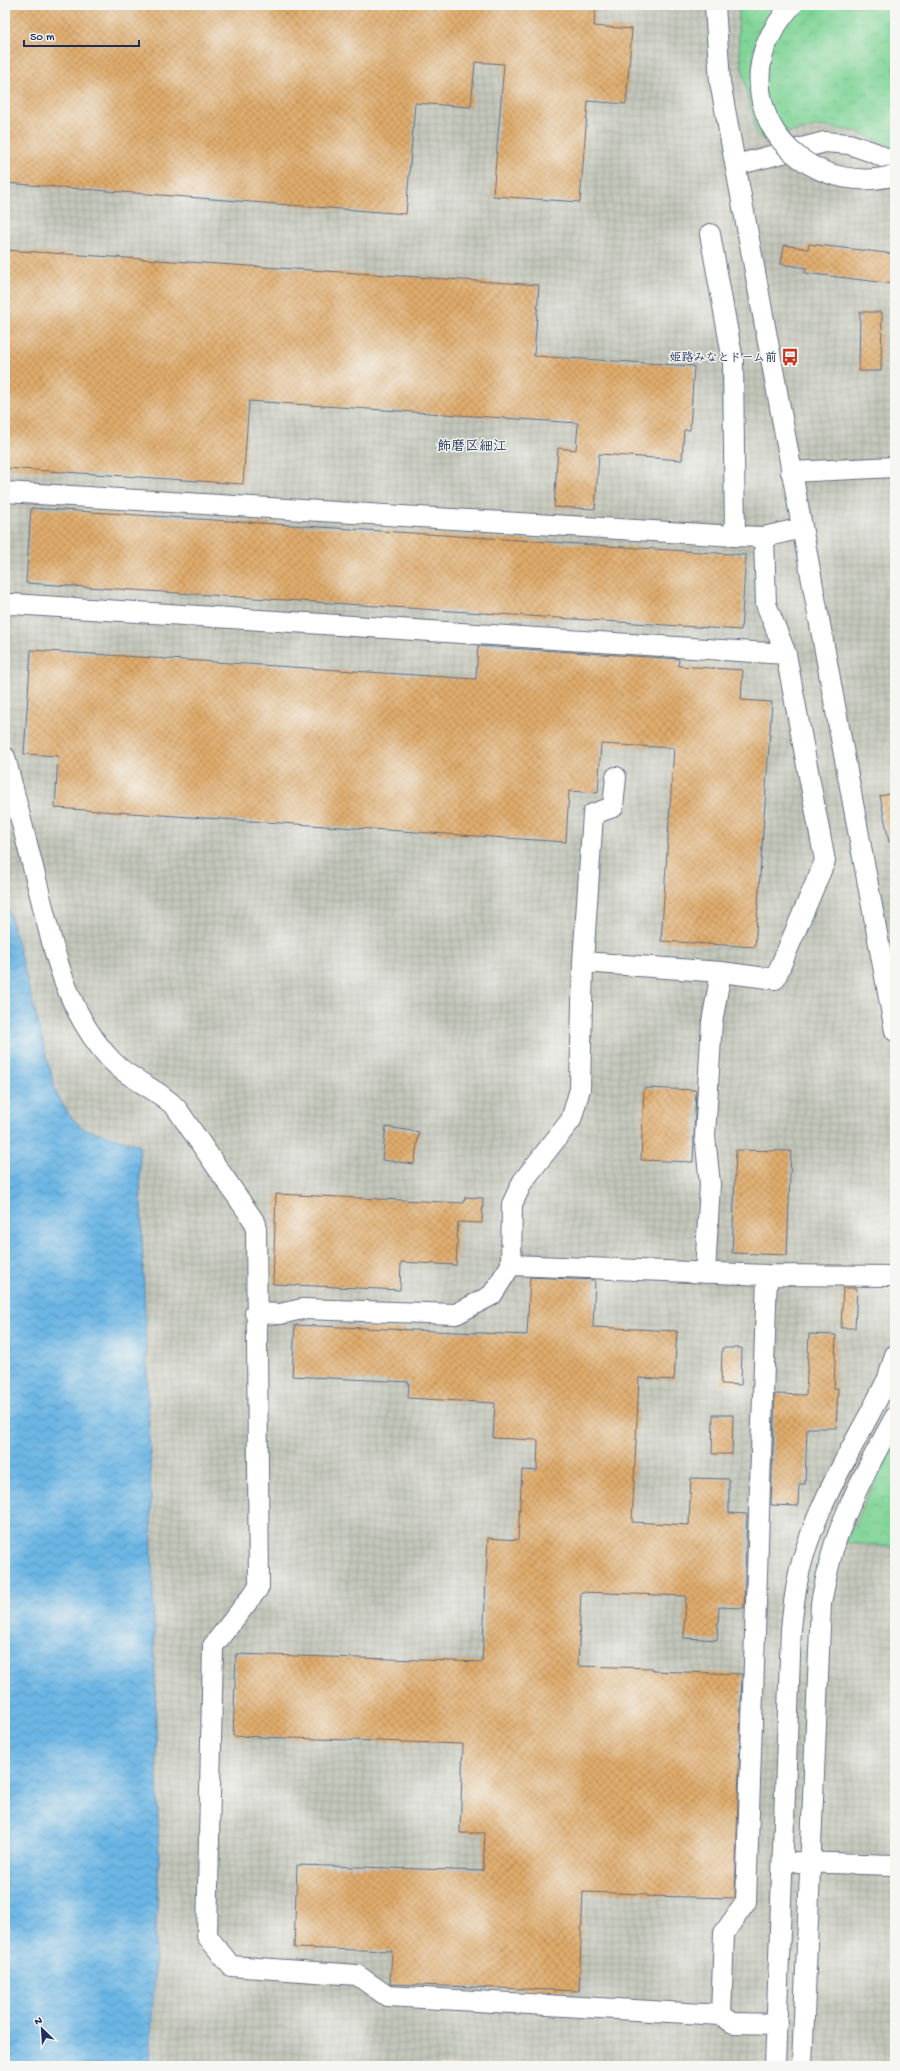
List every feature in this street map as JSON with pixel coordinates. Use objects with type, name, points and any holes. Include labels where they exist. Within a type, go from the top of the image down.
[{"type":"street","points":[[715,5],[720,82],[791,472],[889,963],[895,1032]]},
{"type":"street","points":[[792,5],[778,21],[766,45],[760,69],[761,94],[776,132],[785,145],[799,159],[817,169],[840,177],[868,180],[895,175]]},
{"type":"street","points":[[736,165],[825,142],[849,144],[875,153],[895,163]]},
{"type":"street","points":[[710,234],[733,361],[735,536]]},
{"type":"street","points":[[791,472],[895,467]]},
{"type":"street","points":[[5,492],[735,536],[764,537],[802,528]]},
{"type":"street","points":[[584,962],[721,972],[776,979],[825,861],[786,654],[766,604],[764,537]]},
{"type":"street","points":[[5,605],[12,604],[786,654]]},
{"type":"street","points":[[5,757],[55,953],[67,991],[86,1027],[112,1061],[131,1076],[167,1099],[177,1109],[256,1224],[255,1313],[260,1587],[213,1646],[207,1936],[231,1966],[357,1975],[387,1996],[721,2015],[733,2023],[777,2024]]},
{"type":"street","points":[[255,1313],[280,1314],[302,1309],[456,1314],[492,1295],[511,1266],[512,1204],[523,1181],[571,1120],[580,1090],[584,962],[593,814],[613,807],[616,777]]},
{"type":"street","points":[[704,1273],[710,1184],[705,1128],[712,1022],[721,972]]},
{"type":"street","points":[[511,1266],[767,1275],[895,1276]]},
{"type":"street","points":[[721,2015],[724,1933],[746,1902],[767,1275]]},
{"type":"street","points":[[776,2066],[791,1629],[800,1569],[812,1534],[825,1504],[892,1375],[895,1355]]},
{"type":"street","points":[[802,2066],[819,1636],[823,1596],[835,1543],[873,1458],[895,1417]]},
{"type":"street","points":[[783,1862],[895,1865]]},
{"type":"shaded area","points":[[5,5],[895,5],[895,2066],[150,2066],[159,1861],[150,1455],[139,1145],[82,1128],[69,1115],[56,1093],[5,895]]},
{"type":"green space","points":[[740,5],[895,5],[895,148],[856,131],[820,126],[761,138],[756,133],[742,69],[738,36]]},
{"type":"green space","points":[[895,1441],[895,1547],[845,1543]]},
{"type":"water","points":[[5,895],[56,1093],[69,1115],[82,1128],[139,1145],[150,1455],[159,1861],[150,2066],[5,2066]]},
{"type":"building","points":[[5,5],[596,5],[594,26],[632,29],[626,104],[588,101],[580,202],[493,196],[504,64],[475,62],[471,107],[415,103],[406,214],[5,183]]},
{"type":"building","points":[[809,244],[895,254],[895,284],[805,273],[806,268],[781,264],[784,245],[808,249]]},
{"type":"building","points":[[5,250],[539,285],[534,356],[694,366],[690,430],[684,430],[682,460],[599,454],[595,509],[554,507],[558,448],[576,450],[578,423],[249,401],[243,484],[5,468]]},
{"type":"building","points":[[860,312],[882,312],[881,371],[859,371]]},
{"type":"building","points":[[31,508],[746,555],[741,630],[26,583]]},
{"type":"building","points":[[478,646],[679,659],[678,666],[743,670],[741,700],[772,702],[755,947],[661,941],[674,748],[601,744],[598,793],[569,791],[566,842],[55,808],[58,756],[24,754],[31,650],[476,679]]},
{"type":"building","points":[[895,793],[895,842],[889,842],[880,796]]},
{"type":"building","points":[[644,1088],[696,1090],[693,1162],[641,1160]]},
{"type":"building","points":[[386,1127],[419,1132],[414,1164],[382,1160]]},
{"type":"building","points":[[736,1150],[791,1151],[787,1255],[732,1253]]},
{"type":"building","points":[[276,1194],[464,1203],[465,1197],[483,1198],[482,1223],[458,1222],[456,1265],[401,1262],[400,1290],[273,1284]]},
{"type":"building","points":[[530,1277],[595,1280],[593,1327],[677,1331],[674,1380],[639,1378],[632,1522],[689,1525],[691,1478],[729,1479],[729,1513],[747,1514],[744,1608],[719,1607],[717,1640],[684,1638],[686,1596],[581,1592],[578,1666],[652,1668],[652,1671],[742,1674],[735,1898],[646,1896],[646,1894],[583,1892],[579,1991],[390,1984],[392,1951],[294,1948],[297,1865],[483,1871],[485,1833],[460,1833],[463,1744],[233,1736],[236,1654],[482,1662],[488,1538],[518,1540],[522,1470],[537,1471],[538,1440],[493,1438],[495,1403],[408,1398],[409,1382],[292,1376],[295,1325],[527,1335]]},
{"type":"building","points":[[843,1288],[857,1288],[855,1328],[841,1328]]},
{"type":"building","points":[[809,1334],[836,1335],[834,1388],[838,1388],[836,1428],[807,1428],[805,1484],[799,1484],[798,1506],[771,1505],[775,1394],[806,1395]]},
{"type":"building","points":[[722,1348],[742,1348],[741,1385],[721,1384]]},
{"type":"building","points":[[713,1415],[733,1415],[732,1454],[712,1454]]},
{"type":"place","name":"姫路みなとドーム前","points":[[790,357]]},
{"type":"district","name":"飾磨区細江","points":[[472,445]]}]
